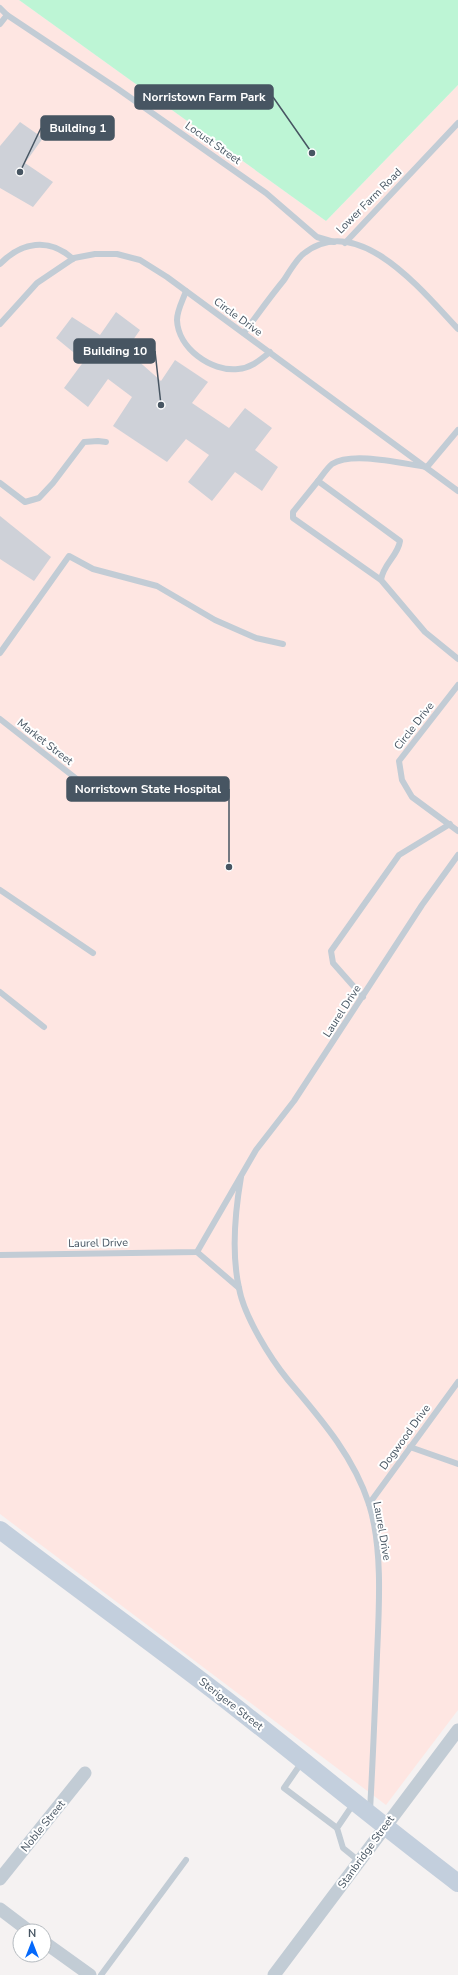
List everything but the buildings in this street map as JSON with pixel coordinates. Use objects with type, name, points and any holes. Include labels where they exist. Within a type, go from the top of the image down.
[{"type":"street","name":"Sterigere Street","points":[[0,1530],[224,1699],[355,1802],[384,1827],[458,1883]]},
{"type":"street","name":"Stanbridge Street","points":[[274,1975],[458,1730]]},
{"type":"street","name":"Noble Street","points":[[0,1879],[85,1773]]},
{"type":"street","points":[[0,1910],[19,1923]]},
{"type":"street","points":[[52,1948],[90,1975]]},
{"type":"lane","name":"Locust Street","points":[[0,8],[7,15],[118,88],[266,193],[317,237],[334,242]]},
{"type":"lane","points":[[0,24],[7,15]]},
{"type":"lane","name":"Lower Farm Road","points":[[244,333],[301,256],[317,245],[334,242],[345,243],[458,123]]},
{"type":"lane","points":[[345,243],[363,247],[382,256],[406,276],[458,329]]},
{"type":"lane","points":[[0,264],[14,252],[32,246],[45,245],[63,250],[73,259]]},
{"type":"lane","name":"Circle Drive","points":[[0,324],[37,283],[73,259],[95,254],[118,254],[140,260],[186,291],[458,490]]},
{"type":"lane","points":[[186,291],[177,322],[182,339],[197,357],[217,367],[237,369],[255,364],[270,352]]},
{"type":"lane","points":[[458,430],[427,467],[387,461],[349,458],[332,464],[293,512],[293,518],[380,580],[426,632],[458,659]]},
{"type":"lane","points":[[0,483],[25,502],[39,498],[53,483],[84,442],[106,442]]},
{"type":"lane","points":[[318,481],[400,541],[399,546],[382,572],[380,580]]},
{"type":"lane","points":[[0,653],[69,556],[93,569],[157,586],[215,620],[256,638],[283,644]]},
{"type":"lane","name":"Circle Drive","points":[[458,685],[399,761],[402,780],[412,797],[458,831]]},
{"type":"lane","name":"Market Street","points":[[0,719],[78,780]]},
{"type":"lane","points":[[363,998],[333,963],[332,951],[399,855],[450,824]]},
{"type":"lane","name":"Laurel Drive","points":[[197,1252],[256,1150],[294,1101],[363,998],[422,905],[458,855]]},
{"type":"lane","points":[[0,890],[93,953]]},
{"type":"lane","points":[[0,992],[44,1027]]},
{"type":"lane","name":"Laurel Drive","points":[[240,1177],[236,1208],[236,1254],[238,1288],[248,1316],[287,1378],[322,1420],[348,1457],[369,1504],[377,1550],[379,1578],[379,1618],[370,1814]]},
{"type":"lane","name":"Laurel Drive","points":[[0,1255],[197,1252],[238,1288]]},
{"type":"lane","name":"Dogwood Drive","points":[[369,1504],[458,1382]]},
{"type":"lane","points":[[410,1447],[458,1464]]},
{"type":"lane","points":[[303,1761],[284,1788],[337,1828],[343,1848],[359,1861]]},
{"type":"lane","points":[[337,1828],[355,1802]]},
{"type":"lane","points":[[101,1975],[186,1860]]},
{"type":"shaded area","points":[[0,0],[19,0],[326,221],[458,85],[458,1710],[386,1805],[0,1514]]},
{"type":"green space","points":[[19,0],[458,0],[458,85],[326,221]]},
{"type":"place","name":"Norristown Farm Park","points":[[312,153]]},
{"type":"place","name":"Building 1","points":[[20,172]]},
{"type":"place","name":"Building 10","points":[[161,405]]},
{"type":"place","name":"Norristown State Hospital","points":[[229,867]]}]
